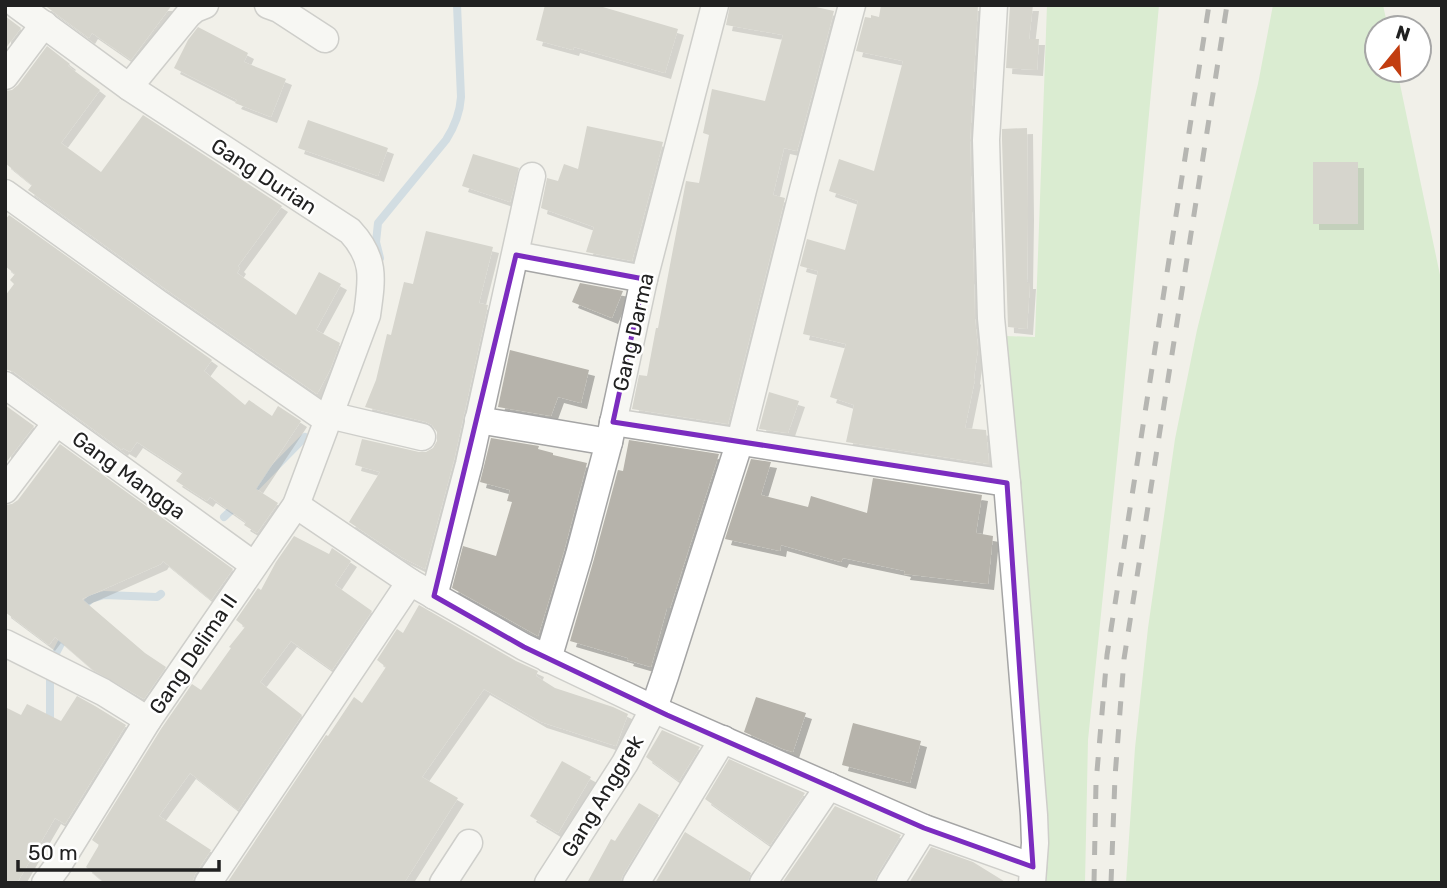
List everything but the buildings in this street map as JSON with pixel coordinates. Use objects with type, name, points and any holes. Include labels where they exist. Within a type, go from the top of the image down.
[{"type":"street","name":"Gang Durian","points":[[17,5],[129,87],[350,231],[361,243],[369,258],[371,287],[367,315],[328,417]]},
{"type":"street","points":[[129,87],[188,15],[205,5]]},
{"type":"street","points":[[268,5],[279,9],[325,39]]},
{"type":"street","name":"Gang Darma","points":[[548,659],[611,432],[645,279],[715,5]]},
{"type":"street","name":"Gang Anggrek","points":[[548,883],[625,763],[654,708],[740,441],[852,5]]},
{"type":"street","points":[[296,505],[410,582],[524,647],[1032,877],[1034,815],[991,318],[986,140],[994,5]]},
{"type":"street","points":[[5,76],[44,24]]},
{"type":"street","points":[[434,596],[469,464],[532,176]]},
{"type":"street","points":[[5,193],[158,303],[328,417],[422,437]]},
{"type":"street","points":[[516,254],[645,279]]},
{"type":"street","name":"Gang Mangga","points":[[5,385],[254,565]]},
{"type":"street","name":"Gang Delima II","points":[[45,883],[148,720],[296,505],[328,417]]},
{"type":"street","points":[[478,420],[740,441],[1007,483]]},
{"type":"street","points":[[5,490],[56,422]]},
{"type":"street","points":[[208,883],[410,582]]},
{"type":"street","points":[[5,643],[103,692],[148,720]]},
{"type":"street","points":[[636,883],[723,739]]},
{"type":"street","points":[[763,883],[829,786]]},
{"type":"street","points":[[890,883],[924,828]]},
{"type":"street","points":[[443,883],[469,843]]},
{"type":"highlighted area","points":[[516,255],[644,279],[613,422],[1007,483],[1033,867],[924,828],[667,715],[524,647],[434,596]]},
{"type":"green space","points":[[1047,5],[1159,5],[1088,740],[1085,883],[1042,883],[1005,336],[1035,337]]},
{"type":"green space","points":[[1273,5],[1383,5],[1385,14],[1363,14],[1363,84],[1400,84],[1442,285],[1441,883],[1126,883],[1135,748],[1148,628],[1175,439],[1197,330],[1258,84]]},
{"type":"waterway","points":[[380,258],[376,242],[378,223],[446,140],[458,114],[461,97],[457,5]]},
{"type":"waterway","points":[[254,489],[305,437]]},
{"type":"waterway","points":[[224,517],[237,505]]},
{"type":"waterway","points":[[80,609],[91,599],[104,595],[157,597],[161,594]]},
{"type":"waterway","points":[[50,725],[50,677],[54,657],[65,636]]},
{"type":"railway","points":[[1094,883],[1096,783],[1107,655],[1209,5]]},
{"type":"railway","points":[[1111,883],[1115,777],[1124,659],[1227,5]]}]
